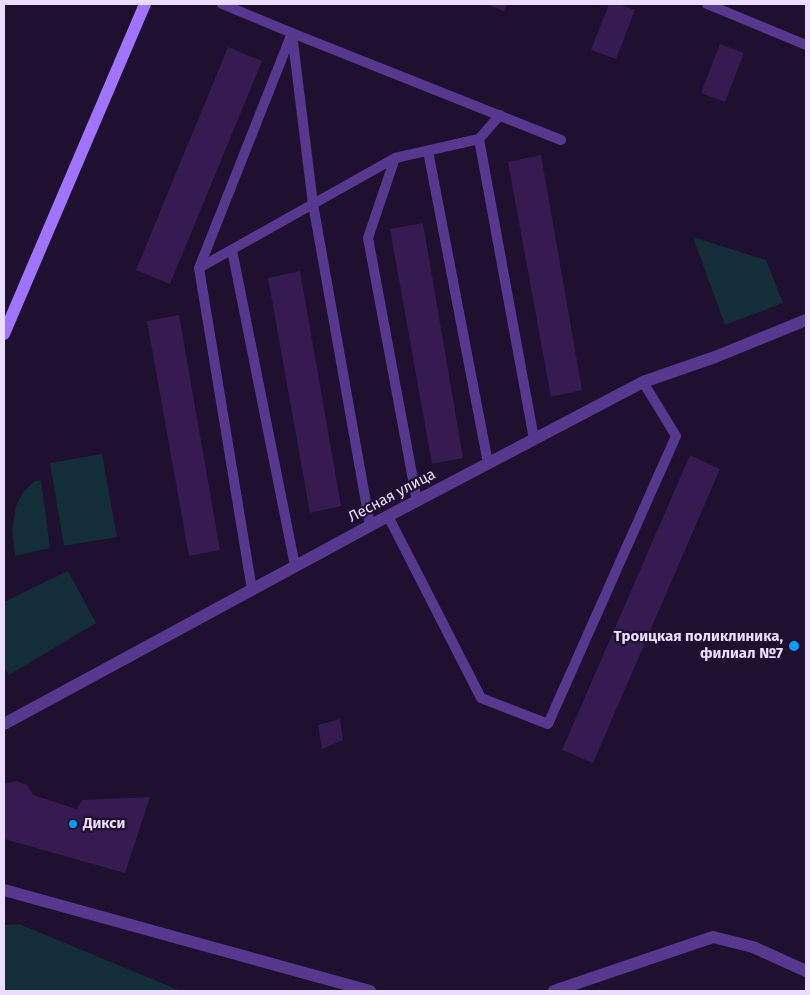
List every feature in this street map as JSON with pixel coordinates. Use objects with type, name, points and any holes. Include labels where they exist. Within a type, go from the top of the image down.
[{"type":"street","points":[[4,334],[144,4]]},
{"type":"street","name":"Лесная улица","points":[[4,724],[388,516],[643,382],[716,358],[806,320]]},
{"type":"street","points":[[4,890],[370,991]]},
{"type":"street","points":[[554,991],[712,937],[753,947],[806,970]]},
{"type":"lane","points":[[222,4],[561,140]]},
{"type":"lane","points":[[707,4],[806,45]]},
{"type":"lane","points":[[292,33],[313,204],[370,526]]},
{"type":"lane","points":[[252,590],[199,268],[292,33]]},
{"type":"lane","points":[[199,268],[395,158],[479,139],[500,115]]},
{"type":"lane","points":[[479,139],[534,440]]},
{"type":"lane","points":[[428,151],[488,464]]},
{"type":"lane","points":[[395,158],[368,238],[417,501]]},
{"type":"lane","points":[[232,250],[295,566]]},
{"type":"lane","points":[[388,516],[481,698],[548,724],[676,436],[643,382]]},
{"type":"shaded area","points":[[693,237],[766,260],[783,303],[725,325]]},
{"type":"shaded area","points":[[102,454],[117,537],[64,546],[50,463]]},
{"type":"shaded area","points":[[41,480],[50,548],[15,556],[12,530],[16,506],[24,491],[35,481]]},
{"type":"shaded area","points":[[68,571],[96,623],[9,675],[4,666],[4,602]]},
{"type":"shaded area","points":[[19,924],[181,991],[4,991],[4,925]]},
{"type":"building","points":[[486,4],[507,4],[504,11]]},
{"type":"building","points":[[609,4],[619,4],[635,10],[616,59],[591,50]]},
{"type":"building","points":[[720,44],[744,53],[725,102],[701,93]]},
{"type":"building","points":[[228,47],[262,61],[170,284],[136,270]]},
{"type":"building","points":[[541,155],[582,390],[551,397],[508,162]]},
{"type":"building","points":[[423,223],[463,458],[432,464],[390,229]]},
{"type":"building","points":[[300,271],[341,506],[310,513],[268,278]]},
{"type":"building","points":[[179,315],[220,550],[189,556],[147,321]]},
{"type":"building","points":[[690,455],[720,469],[593,763],[562,750]]},
{"type":"building","points":[[340,719],[343,740],[322,749],[318,725]]},
{"type":"building","name":"Дикси","points":[[16,781],[27,785],[33,795],[77,809],[82,800],[150,797],[125,873],[4,839],[4,784]]},
{"type":"place","name":"Троицкая поликлиника, филиал №7","points":[[794,646]]},
{"type":"place","name":"Дикси","points":[[73,824]]}]
